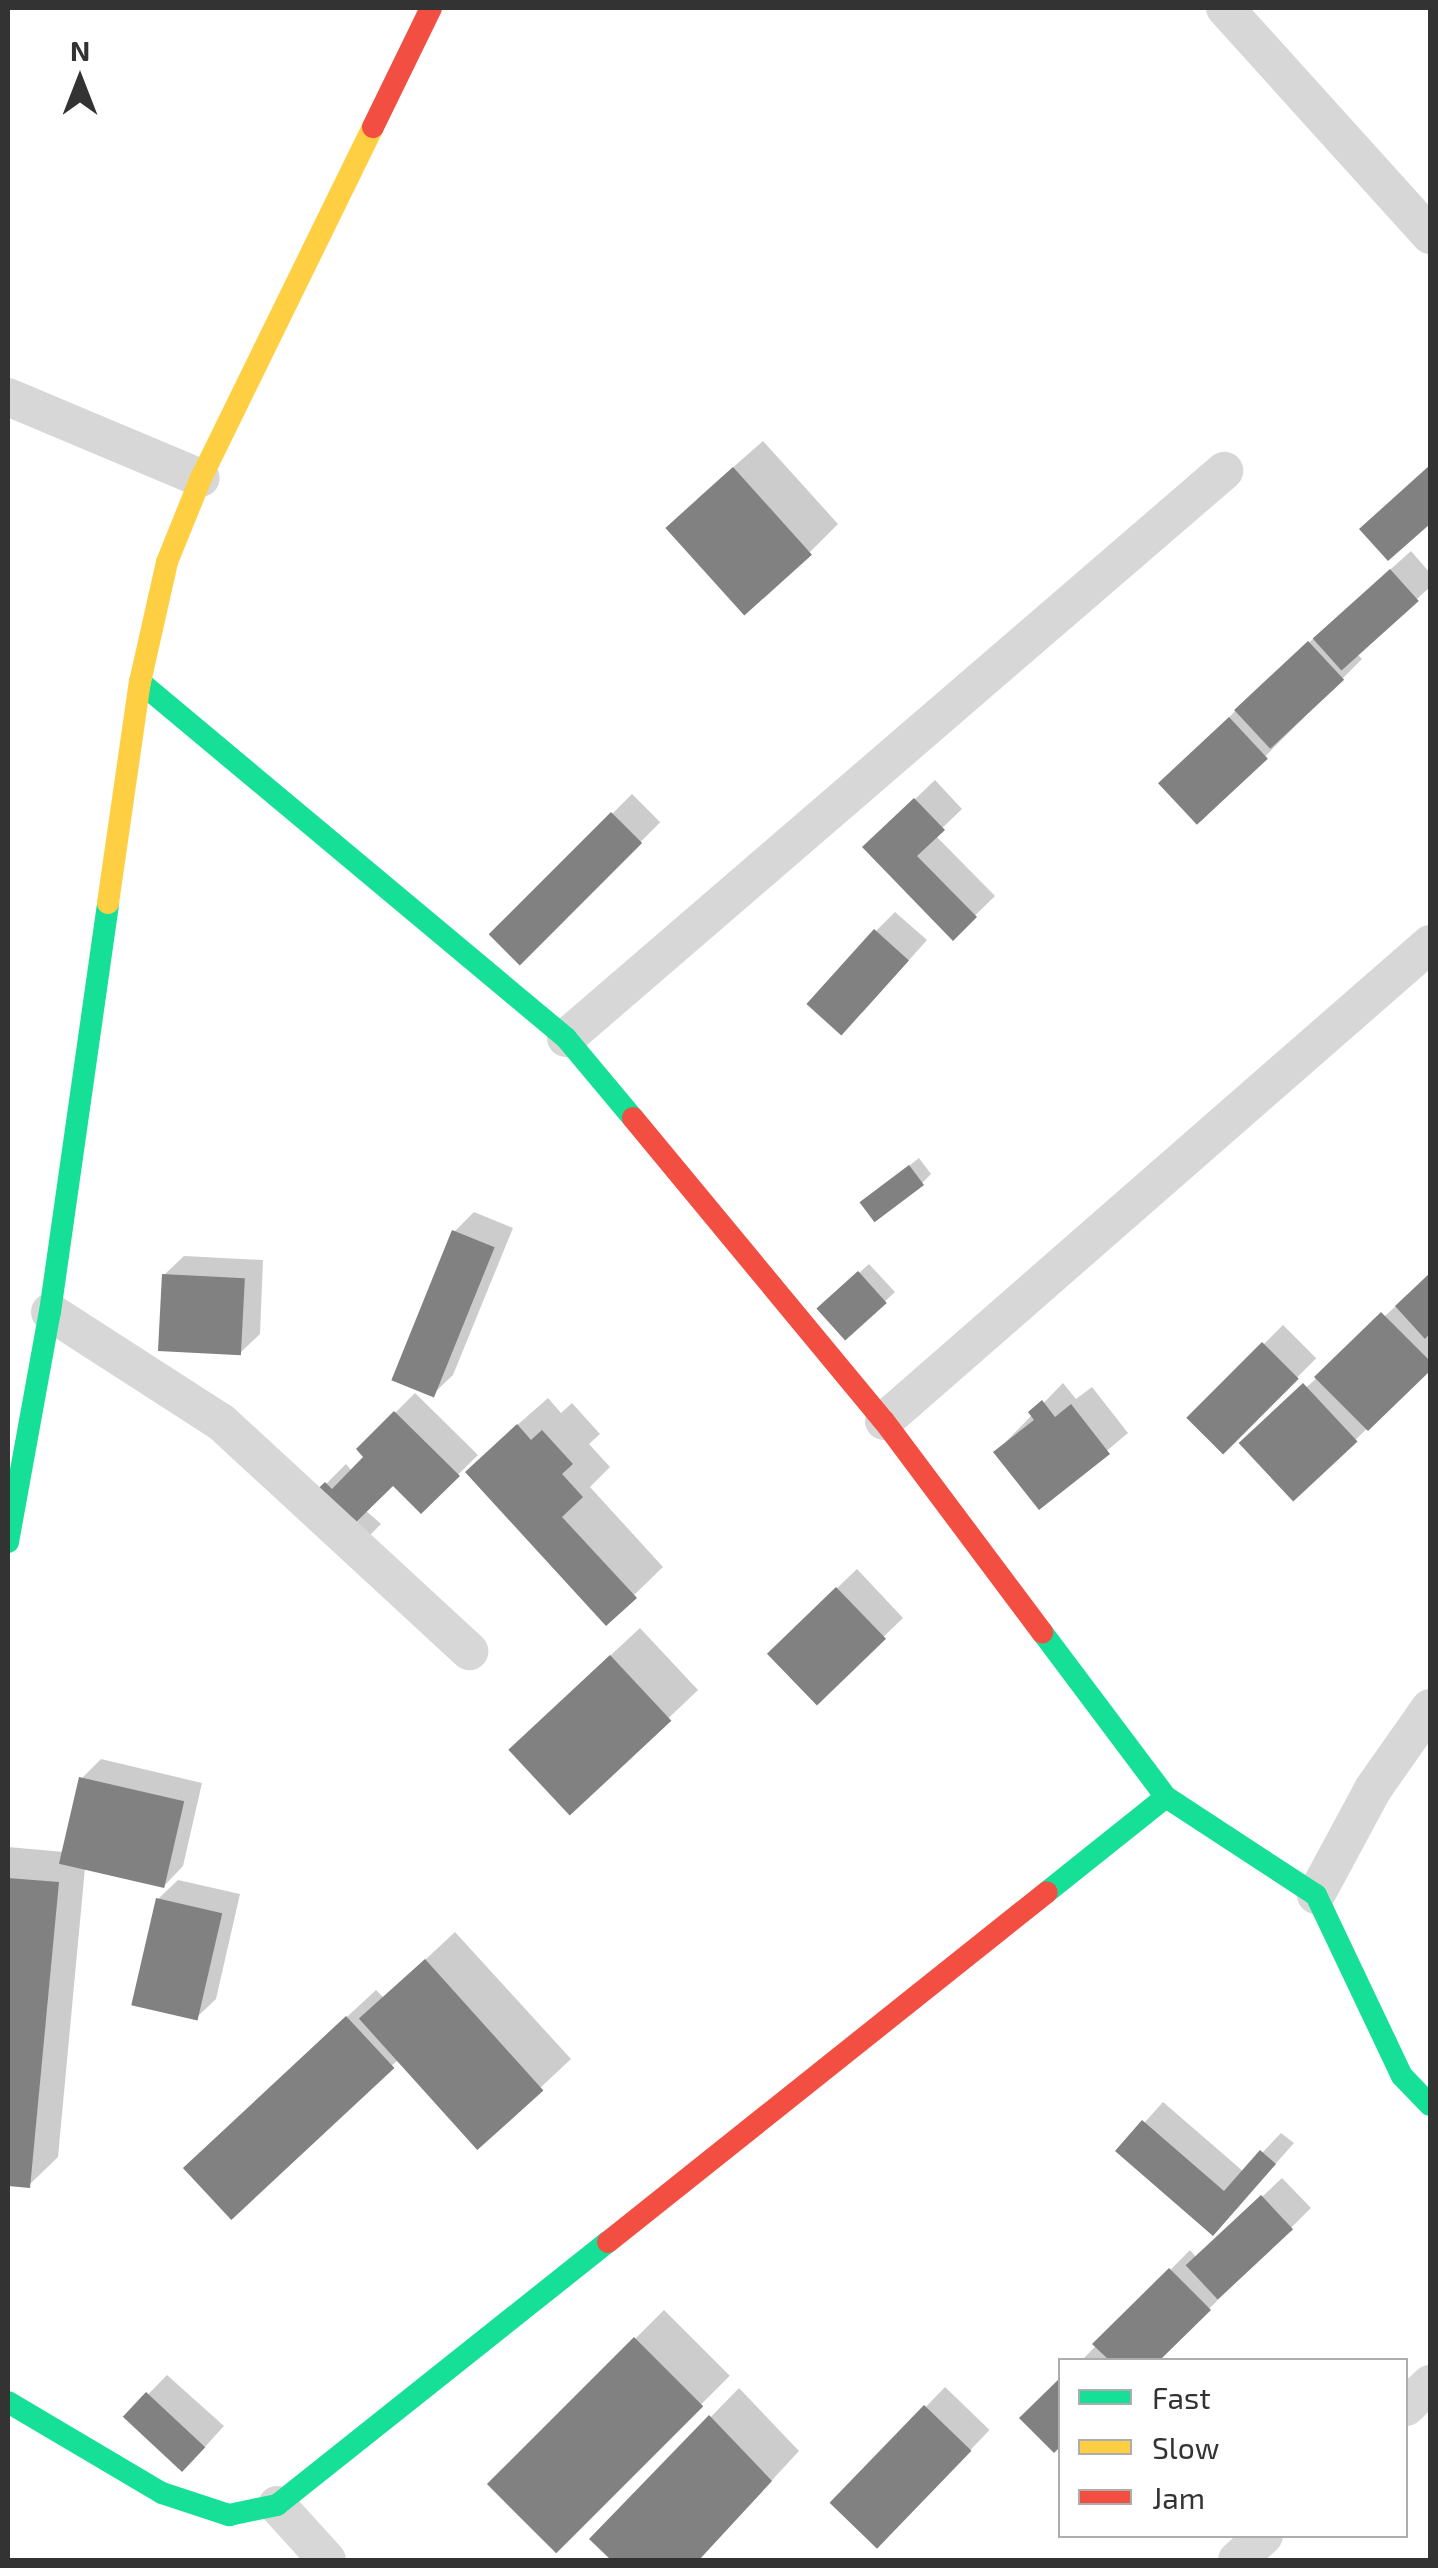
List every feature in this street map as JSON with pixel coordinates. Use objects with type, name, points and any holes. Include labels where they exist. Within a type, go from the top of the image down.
[{"type":"street","points":[[1225,8],[1430,235]]},
{"type":"street","points":[[8,1542],[50,1312],[140,682],[167,562],[201,478],[425,9]]},
{"type":"street","points":[[8,397],[201,478]]},
{"type":"street","points":[[566,1038],[1224,470]]},
{"type":"street","points":[[140,682],[566,1038],[884,1420],[1166,1797],[1316,1895],[1402,2076],[1430,2105]]},
{"type":"street","points":[[884,1420],[1430,944]]},
{"type":"street","points":[[50,1312],[221,1422],[468,1651]]},
{"type":"street","points":[[1316,1895],[1373,1789],[1430,1708]]},
{"type":"street","points":[[8,2402],[162,2493],[230,2515],[278,2505],[1166,1797]]},
{"type":"street","points":[[1408,2405],[1430,2384]]},
{"type":"street","points":[[278,2505],[327,2560]]},
{"type":"street","points":[[1237,2560],[1262,2538]]},
{"type":"building","points":[[1430,465],[1430,524],[1388,561],[1359,529]]},
{"type":"building","points":[[733,467],[812,555],[744,616],[665,528]]},
{"type":"building","points":[[1390,569],[1419,601],[1341,671],[1313,639]]},
{"type":"building","points":[[1308,641],[1344,680],[1270,749],[1234,710]]},
{"type":"building","points":[[1229,717],[1268,759],[1197,825],[1158,783]]},
{"type":"building","points":[[914,798],[945,830],[917,856],[977,917],[953,941],[862,847]]},
{"type":"building","points":[[611,812],[642,843],[520,965],[489,934]]},
{"type":"building","points":[[874,929],[909,960],[841,1036],[806,1004]]},
{"type":"building","points":[[909,1165],[924,1185],[875,1222],[859,1202]]},
{"type":"building","points":[[452,1230],[495,1247],[434,1397],[391,1380]]},
{"type":"building","points":[[858,1271],[887,1303],[845,1340],[816,1308]]},
{"type":"building","points":[[1430,1273],[1430,1333],[1425,1339],[1395,1306]]},
{"type":"building","points":[[162,1274],[245,1278],[241,1355],[158,1351]]},
{"type":"building","points":[[1381,1312],[1430,1361],[1430,1371],[1368,1431],[1314,1377]]},
{"type":"building","points":[[1262,1342],[1299,1379],[1223,1454],[1186,1418]]},
{"type":"building","points":[[1303,1383],[1358,1442],[1293,1502],[1239,1443]]},
{"type":"building","points":[[1042,1400],[1055,1417],[1071,1404],[1110,1454],[1039,1510],[993,1452],[1034,1420],[1028,1412]]},
{"type":"building","points":[[394,1411],[460,1476],[421,1514],[393,1486],[348,1530],[302,1504],[325,1482],[332,1489],[363,1457],[356,1449]]},
{"type":"building","points":[[517,1424],[531,1440],[542,1430],[573,1464],[562,1474],[583,1497],[562,1517],[637,1598],[606,1626],[465,1472]]},
{"type":"building","points":[[836,1587],[886,1639],[817,1705],[767,1654]]},
{"type":"building","points":[[610,1655],[671,1721],[570,1816],[508,1750]]},
{"type":"building","points":[[79,1777],[184,1801],[164,1888],[59,1864]]},
{"type":"building","points":[[8,1878],[59,1882],[30,2188],[8,2186]]},
{"type":"building","points":[[156,1898],[222,1913],[198,2020],[131,2005]]},
{"type":"building","points":[[425,1959],[543,2091],[477,2150],[359,2019]]},
{"type":"building","points":[[346,2016],[394,2068],[231,2220],[183,2168]]},
{"type":"building","points":[[1142,2120],[1224,2191],[1260,2150],[1276,2164],[1213,2236],[1115,2151]]},
{"type":"building","points":[[1261,2195],[1293,2229],[1218,2300],[1186,2265]]},
{"type":"building","points":[[1169,2268],[1211,2310],[1162,2358],[1107,2358],[1092,2344]]},
{"type":"building","points":[[634,2337],[703,2406],[556,2553],[487,2484]]},
{"type":"building","points":[[1058,2380],[1058,2449],[1054,2453],[1019,2418]]},
{"type":"building","points":[[146,2392],[205,2447],[182,2472],[123,2417]]},
{"type":"building","points":[[924,2405],[971,2451],[877,2549],[830,2503]]},
{"type":"building","points":[[709,2415],[772,2481],[699,2560],[611,2560],[589,2539]]},
{"type":"traffic: fast","points":[[140,682],[566,1038],[633,1118]]},
{"type":"traffic: fast","points":[[8,1542],[50,1312],[108,903]]},
{"type":"traffic: fast","points":[[1042,1632],[1166,1797],[1316,1895],[1402,2076],[1430,2105]]},
{"type":"traffic: fast","points":[[1047,1892],[1166,1797]]},
{"type":"traffic: fast","points":[[8,2402],[162,2493],[229,2515],[277,2505],[608,2242]]},
{"type":"traffic: slow","points":[[108,903],[140,682],[167,562],[201,478],[373,127]]},
{"type":"traffic: jam","points":[[373,127],[431,8]]},
{"type":"traffic: jam","points":[[633,1118],[884,1421],[1042,1632]]},
{"type":"traffic: jam","points":[[608,2242],[1047,1892]]}]
